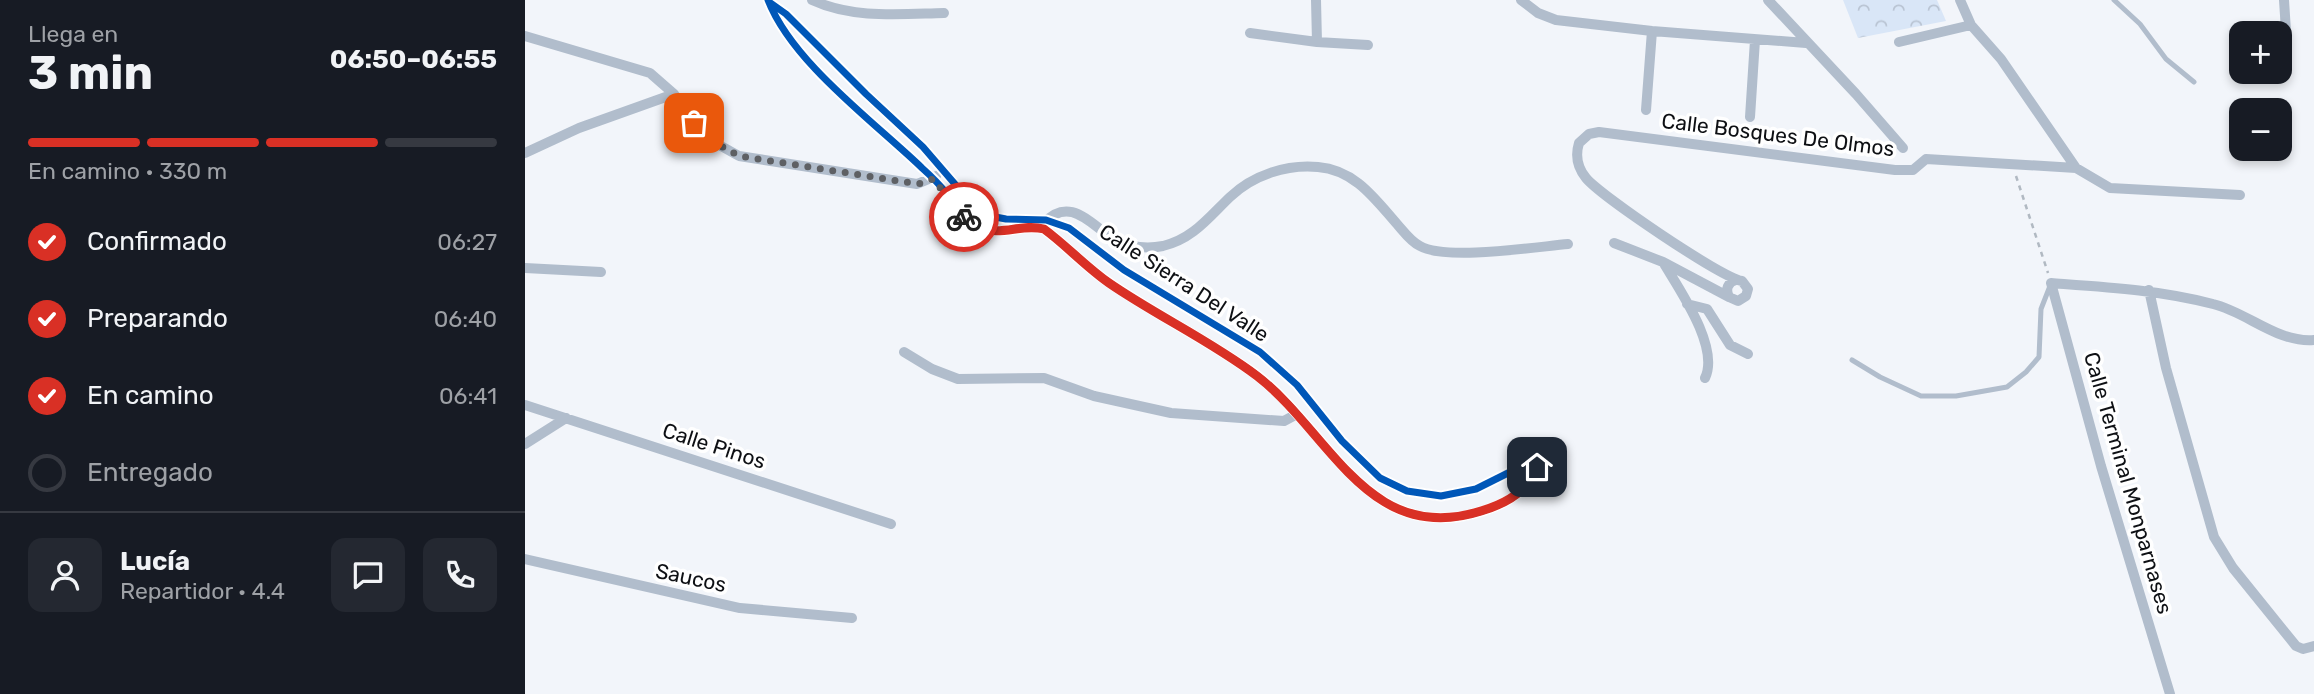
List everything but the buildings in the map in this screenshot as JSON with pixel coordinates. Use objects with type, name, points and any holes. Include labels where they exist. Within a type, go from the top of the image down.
[{"type":"street","points":[[812,0],[839,10],[863,13],[944,13]]},
{"type":"street","points":[[1316,0],[1317,42]]},
{"type":"street","points":[[1521,0],[1538,13],[1556,20],[1652,32],[1806,43]]},
{"type":"street","points":[[1768,0],[1903,148]]},
{"type":"street","points":[[1960,0],[1971,25],[2001,59],[2076,169]]},
{"type":"street","points":[[2284,0],[2285,21]]},
{"type":"street","name":"Calle Sierra Del Valle","points":[[768,1],[786,13],[866,94],[918,141],[973,205],[990,216],[1006,219],[1043,224],[1069,228],[1124,270],[1260,352],[1297,384],[1366,467],[1393,485],[1424,495],[1449,495],[1476,489],[1534,461],[1538,466],[1534,477],[1520,492],[1498,506],[1453,518],[1410,514],[1391,507],[1356,481],[1297,414],[1255,374],[1110,284],[1083,264],[1043,224]]},
{"type":"street","name":"Calle Sierra Del Valle","points":[[768,1],[780,27],[802,54],[933,179],[963,216],[979,228],[1004,232],[1043,224]]},
{"type":"street","points":[[1899,42],[1971,25]]},
{"type":"street","points":[[1646,110],[1652,32]]},
{"type":"street","points":[[1250,33],[1317,42],[1369,45]]},
{"type":"street","points":[[525,36],[642,68],[674,94],[694,123],[712,141],[739,156],[918,184],[933,179],[944,170]]},
{"type":"street","points":[[1750,117],[1755,40]]},
{"type":"street","points":[[525,153],[579,128],[674,94]]},
{"type":"street","name":"Calle Bosques De Olmos","points":[[1736,280],[1705,263],[1596,189],[1579,167],[1579,143],[1589,134],[1599,132],[1895,170],[1913,170],[1926,159],[2011,163],[2076,169],[2110,188],[2240,195]]},
{"type":"street","points":[[1043,224],[1057,213],[1074,212],[1129,245],[1165,246],[1198,229],[1232,195],[1250,182],[1277,171],[1319,167],[1337,170],[1355,179],[1418,246],[1429,250],[1456,253],[1567,244]]},
{"type":"street","points":[[1614,243],[1663,262],[1729,297],[1738,301],[1746,296],[1747,286],[1736,280],[1729,283],[1729,297]]},
{"type":"street","points":[[1663,262],[1687,304],[1706,347],[1709,369],[1705,378]]},
{"type":"street","points":[[525,268],[601,272]]},
{"type":"street","points":[[2051,283],[2149,290],[2223,306],[2280,334],[2294,339],[2314,340]]},
{"type":"street","name":"Calle Terminal Monparnases","points":[[2051,283],[2101,466],[2170,694]]},
{"type":"street","points":[[2149,290],[2166,368],[2214,537],[2233,568],[2295,646],[2303,649],[2314,646]]},
{"type":"street","points":[[1687,304],[1707,309],[1730,345],[1748,354]]},
{"type":"street","points":[[904,352],[932,369],[958,379],[1044,379],[1094,396],[1171,413],[1284,421],[1297,414]]},
{"type":"street","name":"Calle Pinos","points":[[525,405],[891,524]]},
{"type":"street","points":[[525,444],[566,418]]},
{"type":"street","name":"Saucos","points":[[525,559],[740,608],[852,618]]},
{"type":"lane","points":[[2114,0],[2140,24],[2166,59],[2194,82]]},
{"type":"lane","points":[[1852,360],[1879,377],[1921,396],[1956,396],[2007,387],[2026,372],[2039,356],[2041,309],[2051,283]]},
{"type":"path","points":[[2011,163],[2051,283]]},
{"type":"green space","points":[[1843,0],[1937,0],[1946,21],[1858,38]]},
{"type":"cycle path","points":[[768,0],[779,23],[814,68],[932,177],[967,220],[990,230],[1044,229],[1101,277],[1254,373],[1281,397],[1353,477],[1379,498],[1409,513],[1443,518],[1483,511],[1500,504],[1516,495],[1534,475],[1538,466],[1532,461],[1476,489],[1441,496],[1407,491],[1380,478],[1342,441],[1297,385],[1260,352],[1124,270],[1069,228],[1046,220],[990,216],[973,205],[923,147],[786,14],[769,2]]},
{"type":"way so far","points":[[694,123],[712,141],[739,156],[918,184],[933,179],[964,217]]},
{"type":"route","points":[[964,217],[979,228],[989,230],[1004,232],[1044,229],[1110,284],[1238,362],[1269,385],[1346,471],[1371,494],[1391,507],[1430,517],[1453,518],[1474,514],[1511,499],[1534,477],[1537,467]]}]
